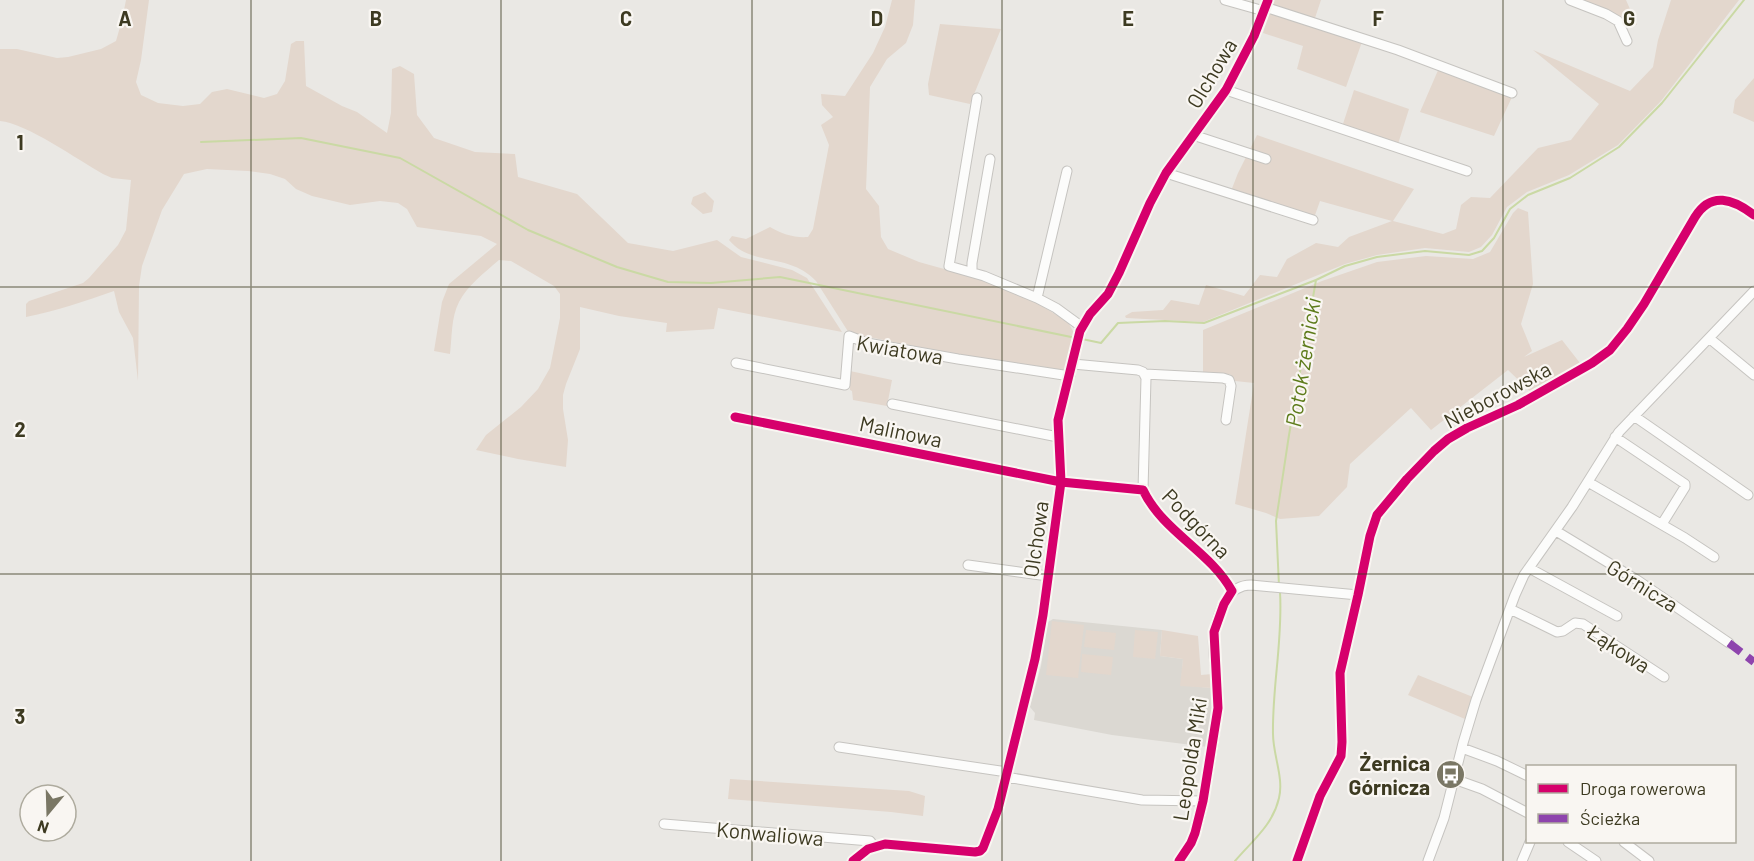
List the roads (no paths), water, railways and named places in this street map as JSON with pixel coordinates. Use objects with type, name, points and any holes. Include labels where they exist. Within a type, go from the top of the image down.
[{"type":"street","points":[[1225,0],[1266,6],[1398,50],[1512,93]]},
{"type":"street","points":[[1569,0],[1618,21],[1627,40]]},
{"type":"street","name":"Olchowa","points":[[874,846],[897,844],[980,851],[983,848],[1007,774],[1035,659],[1061,482],[1058,420],[1079,335],[1090,314],[1108,294],[1166,173],[1226,90],[1241,63],[1266,6]]},
{"type":"street","points":[[1226,90],[1467,171]]},
{"type":"street","points":[[977,98],[949,266],[972,272],[1056,308],[1079,335]]},
{"type":"street","points":[[1193,135],[1266,159]]},
{"type":"street","points":[[972,272],[990,159]]},
{"type":"street","points":[[1037,298],[1067,171]]},
{"type":"street","points":[[1166,173],[1313,220]]},
{"type":"street","name":"Nieborowska","points":[[1296,861],[1320,796],[1341,756],[1340,677],[1370,536],[1377,515],[1437,448],[1467,428],[1518,405],[1592,363],[1610,350],[1635,317],[1703,206],[1714,201],[1728,201],[1738,203],[1754,215]]},
{"type":"street","points":[[1428,861],[1442,825],[1476,699],[1516,591],[1528,568],[1556,531],[1615,437],[1754,291]]},
{"type":"street","name":"Kwiatowa","points":[[736,363],[844,385],[849,336],[867,343],[1070,376]]},
{"type":"street","points":[[1709,338],[1754,375]]},
{"type":"street","points":[[1073,364],[1138,370],[1145,374],[1229,380],[1231,386],[1226,420]]},
{"type":"street","name":"Podgórna","points":[[1145,374],[1143,490],[1155,510],[1223,576],[1233,591]]},
{"type":"street","points":[[892,404],[1058,437]]},
{"type":"street","points":[[1634,416],[1748,495]]},
{"type":"street","name":"Malinowa","points":[[735,417],[1061,482]]},
{"type":"street","points":[[1615,437],[1685,484],[1662,524]]},
{"type":"street","name":"Podgórna","points":[[1061,482],[1143,490]]},
{"type":"street","points":[[1588,482],[1714,557]]},
{"type":"street","name":"Górnicza","points":[[1556,531],[1637,580],[1729,643]]},
{"type":"street","name":"Olchowa","points":[[968,565],[1048,576]]},
{"type":"street","name":"Górnicza","points":[[1528,568],[1617,616]]},
{"type":"street","points":[[1233,591],[1245,585],[1358,595]]},
{"type":"street","name":"Leopolda Miki","points":[[1179,861],[1195,833],[1203,801],[1218,708],[1214,632],[1224,604],[1233,591]]},
{"type":"street","name":"Łąkowa","points":[[1510,609],[1557,632],[1563,632],[1575,623],[1583,624],[1664,677]]},
{"type":"street","points":[[839,747],[1007,774],[1142,801],[1203,801]]},
{"type":"street","points":[[1462,747],[1526,776]]},
{"type":"street","points":[[1454,779],[1482,789],[1526,812]]},
{"type":"street","name":"Konwaliowa","points":[[664,824],[870,841],[874,846]]},
{"type":"street","points":[[1522,861],[1530,843]]},
{"type":"street","points":[[1569,843],[1596,861]]},
{"type":"street","points":[[1625,843],[1649,861]]},
{"type":"street","points":[[853,861],[874,846]]},
{"type":"waterway","name":"Potok żernicki","points":[[1279,586],[1276,521],[1316,280],[1345,266],[1377,257],[1425,251],[1469,255],[1482,251],[1494,238],[1510,209],[1528,195],[1570,178],[1619,147],[1662,103],[1744,0]]},
{"type":"waterway","points":[[201,142],[301,138],[400,158],[528,230],[617,267],[668,282],[711,283],[780,277],[1076,338]]},
{"type":"waterway","points":[[1082,339],[1101,343],[1118,323],[1165,321],[1204,323],[1316,280]]},
{"type":"waterway","name":"Potok żernicki","points":[[1235,861],[1267,825],[1279,798],[1280,783],[1273,734],[1281,610],[1280,592]]},
{"type":"place","name":"Żernica Górnicza","points":[[1451,774]]}]
